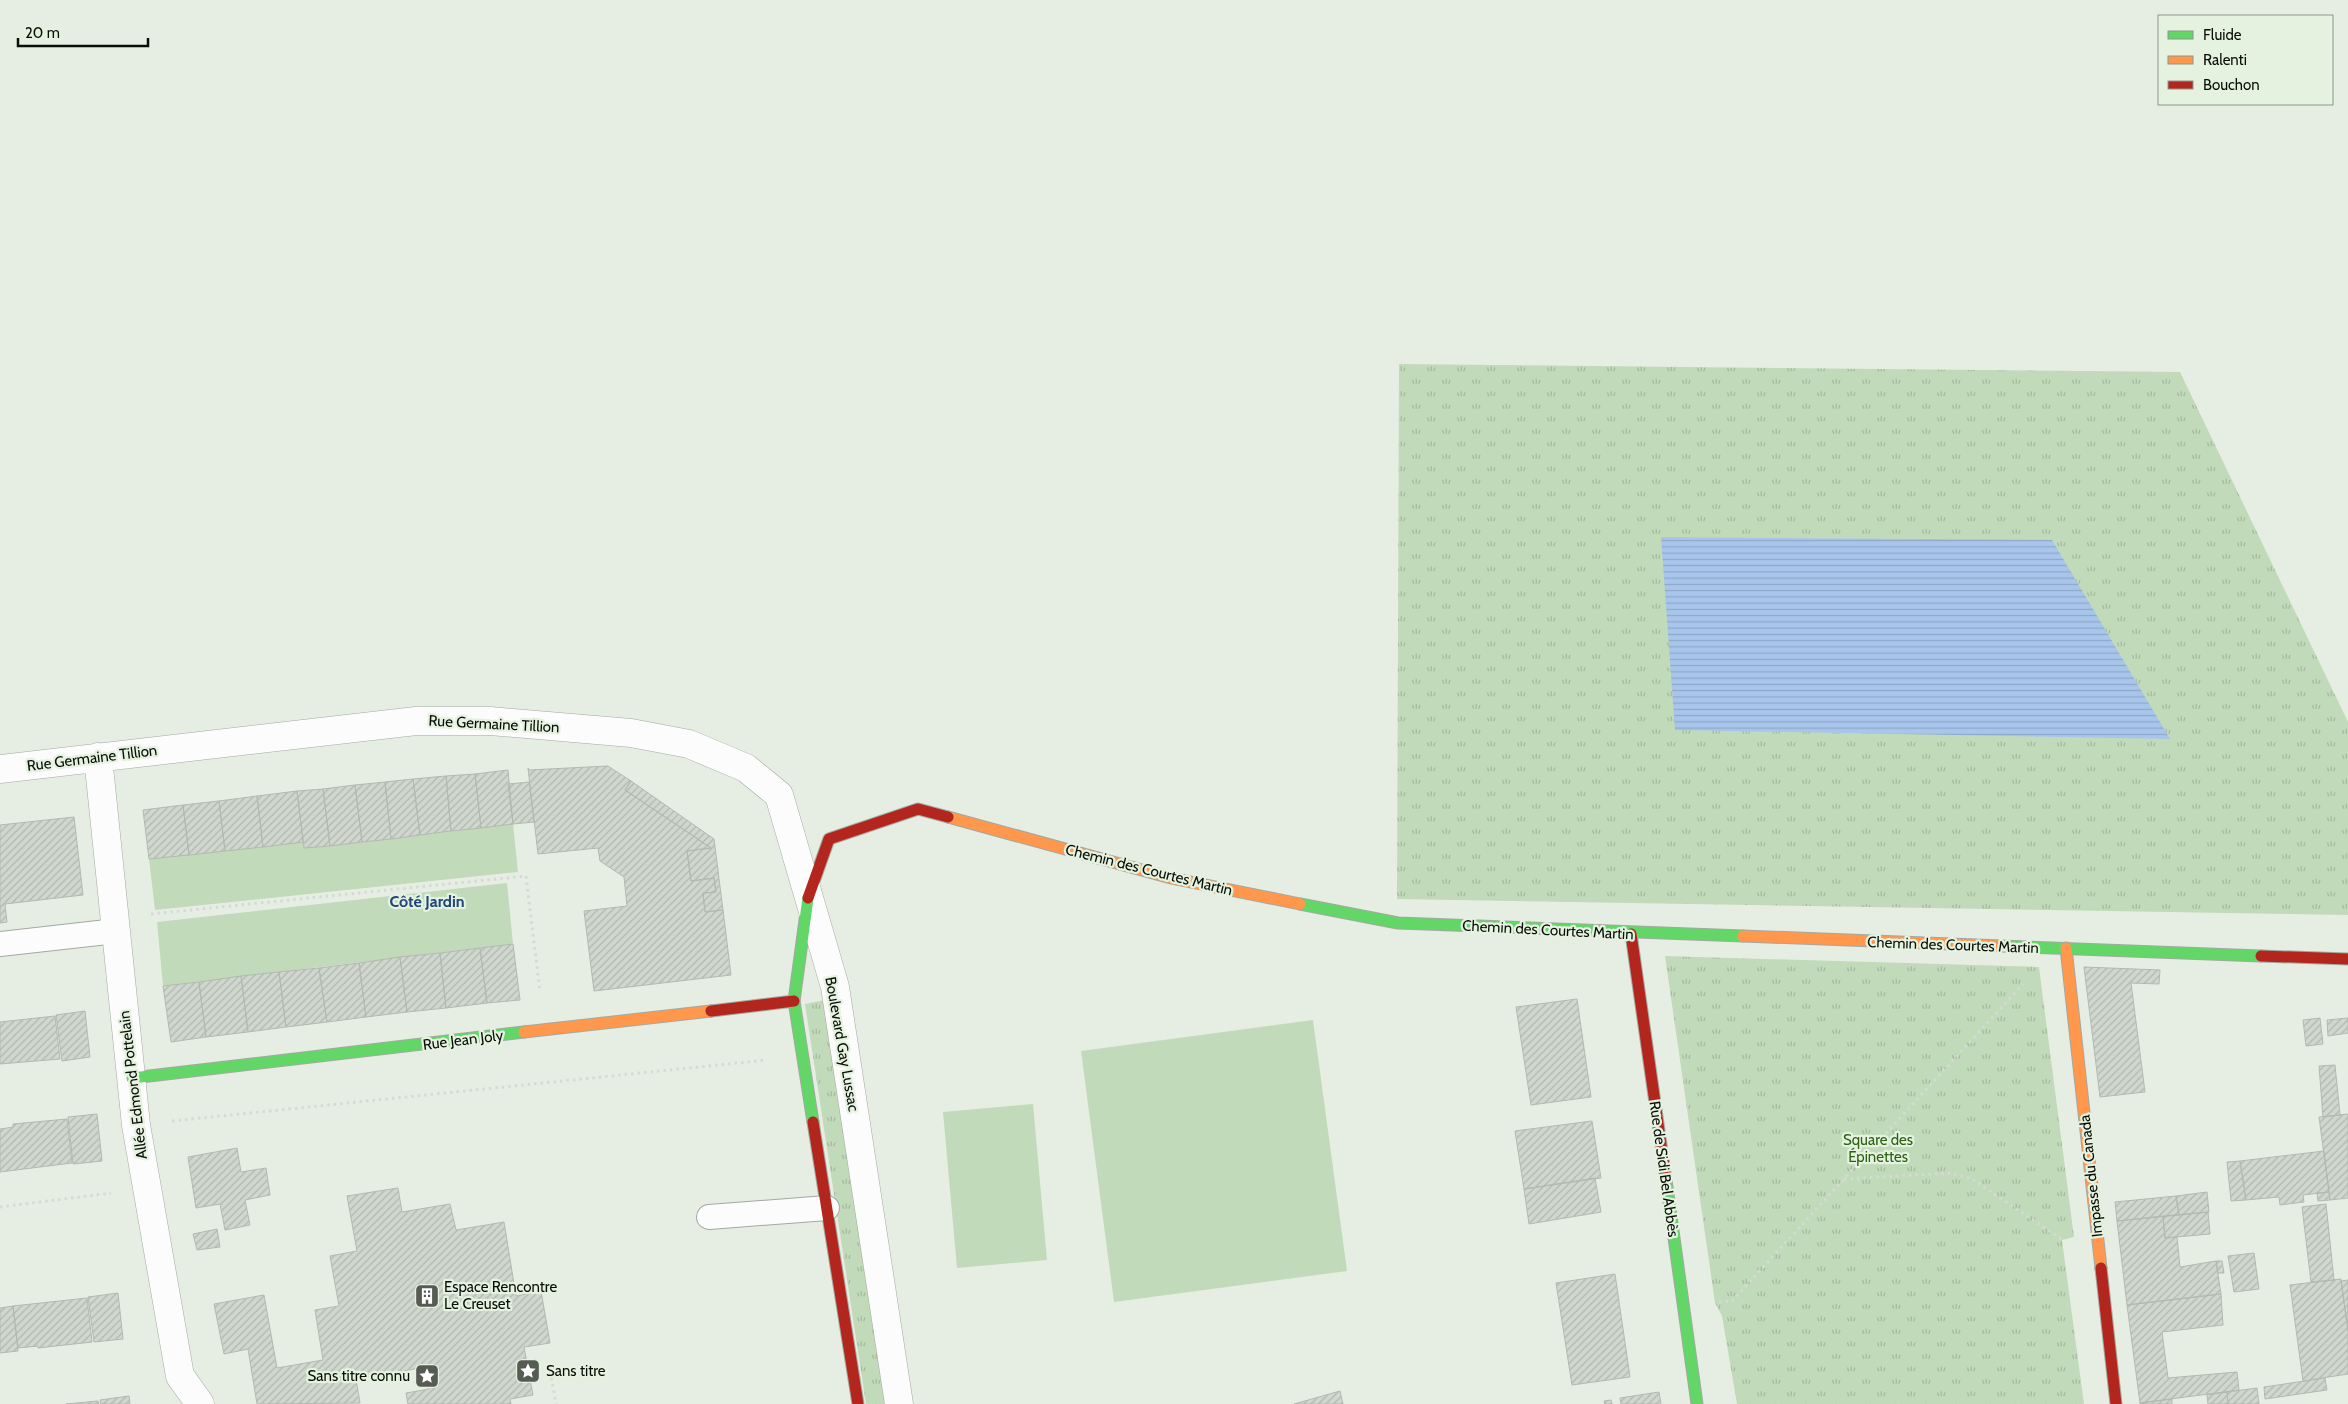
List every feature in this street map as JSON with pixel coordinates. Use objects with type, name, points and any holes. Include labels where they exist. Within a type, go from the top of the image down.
[{"type":"street","name":"Rue Germaine Tillion","points":[[0,769],[416,721],[490,721],[631,733],[689,744],[746,768],[780,795],[808,897]]},
{"type":"street","name":"Allée Edmond Pottelain","points":[[98,757],[136,1125],[180,1376],[200,1404]]},
{"type":"street","name":"Chemin des Courtes Martin","points":[[808,897],[829,839],[918,809],[1171,878],[1398,924],[2348,959]]},
{"type":"street","points":[[808,897],[794,1001],[858,1404]]},
{"type":"street","name":"Boulevard Gay Lussac","points":[[808,897],[835,987],[899,1404]]},
{"type":"street","name":"Rue de Sidi Bel Abbès","points":[[1632,934],[1697,1404]]},
{"type":"street","name":"Impasse du Canada","points":[[2066,948],[2116,1404]]},
{"type":"street","name":"Rue Jean Joly","points":[[132,1078],[794,1001]]},
{"type":"lane","points":[[0,944],[116,925]]},
{"type":"lane","points":[[709,1217],[827,1208]]},
{"type":"path","points":[[116,925],[526,876],[544,1030]]},
{"type":"path","points":[[1683,1305],[1732,1301],[2039,967],[2068,967]]},
{"type":"path","points":[[136,1125],[803,1057]]},
{"type":"path","points":[[1844,1178],[1950,1173],[1972,1179],[2076,1249],[2100,1262]]},
{"type":"path","points":[[0,1207],[147,1189]]},
{"type":"path","points":[[549,1365],[556,1404]]},
{"type":"green space","points":[[1399,364],[2180,372],[2348,722],[2348,915],[1397,899]]},
{"type":"green space","points":[[513,824],[518,872],[155,910],[149,859],[303,842],[304,848],[330,846]]},
{"type":"green space","points":[[507,883],[513,944],[163,986],[157,922]]},
{"type":"green space","name":"Square des Épinettes","points":[[1665,956],[2039,967],[2074,1237],[2062,1240],[2084,1404],[1737,1404],[1722,1316],[1715,1303]]},
{"type":"green space","points":[[825,1000],[888,1404],[866,1404],[805,1004]]},
{"type":"green space","points":[[1313,1020],[1347,1271],[1114,1302],[1081,1051]]},
{"type":"green space","points":[[1033,1104],[1047,1260],[957,1268],[943,1112]]},
{"type":"water","points":[[1661,537],[2052,540],[2170,739],[1675,730]]},
{"type":"building","points":[[608,766],[631,781],[625,790],[711,848],[687,851],[691,881],[714,878],[716,892],[703,893],[705,912],[723,910],[731,975],[594,991],[584,911],[627,906],[624,877],[600,861],[598,848],[538,854],[528,768],[529,770]]},
{"type":"building","points":[[508,770],[513,824],[481,828],[475,774]]},
{"type":"building","points":[[475,774],[481,828],[451,831],[446,776]]},
{"type":"building","points":[[446,776],[451,831],[420,835],[413,779]]},
{"type":"building","points":[[413,779],[420,835],[391,839],[385,782]]},
{"type":"building","points":[[631,781],[714,839],[723,910],[705,912],[703,893],[716,892],[714,878],[691,881],[687,851],[711,848],[625,790]]},
{"type":"building","points":[[385,782],[391,839],[362,842],[355,785]]},
{"type":"building","points":[[529,782],[534,822],[513,824],[508,784]]},
{"type":"building","points":[[355,785],[362,842],[330,846],[323,789]]},
{"type":"building","points":[[323,789],[330,846],[304,848],[297,791]]},
{"type":"building","points":[[297,791],[303,842],[263,847],[257,796]]},
{"type":"building","points":[[257,796],[263,847],[225,851],[219,801]]},
{"type":"building","points":[[219,801],[225,851],[189,855],[183,805]]},
{"type":"building","points":[[183,805],[189,855],[149,859],[143,810]]},
{"type":"building","points":[[74,817],[83,895],[5,904],[7,922],[0,923],[0,825]]},
{"type":"building","points":[[513,944],[520,1000],[487,1003],[480,948]]},
{"type":"building","points":[[480,948],[487,1003],[446,1008],[440,953]]},
{"type":"building","points":[[440,953],[446,1008],[407,1012],[400,957]]},
{"type":"building","points":[[400,957],[407,1012],[366,1017],[359,963]]},
{"type":"building","points":[[359,963],[366,1017],[327,1022],[319,968]]},
{"type":"building","points":[[2084,967],[2160,970],[2159,984],[2131,983],[2145,1092],[2100,1097]]},
{"type":"building","points":[[319,968],[327,1022],[286,1027],[279,972]]},
{"type":"building","points":[[279,972],[286,1027],[248,1032],[241,976]]},
{"type":"building","points":[[241,976],[248,1032],[206,1037],[199,982]]},
{"type":"building","points":[[199,982],[206,1037],[171,1042],[163,986]]},
{"type":"building","points":[[1577,999],[1591,1097],[1531,1105],[1516,1007]]},
{"type":"building","points":[[85,1011],[90,1057],[62,1061],[56,1015]]},
{"type":"building","points":[[55,1016],[60,1059],[0,1064],[0,1022]]},
{"type":"building","points":[[2320,1018],[2323,1044],[2306,1046],[2303,1020]]},
{"type":"building","points":[[2348,1018],[2348,1033],[2328,1036],[2327,1020]]},
{"type":"building","points":[[2335,1065],[2340,1115],[2323,1117],[2319,1066]]},
{"type":"building","points":[[97,1114],[102,1161],[73,1164],[68,1117]]},
{"type":"building","points":[[2348,1114],[2348,1198],[2330,1200],[2319,1117]]},
{"type":"building","points":[[67,1119],[72,1163],[0,1172],[0,1129],[13,1127],[13,1124]]},
{"type":"building","points":[[1592,1121],[1601,1178],[1524,1189],[1515,1131]]},
{"type":"building","points":[[237,1148],[241,1172],[266,1168],[270,1195],[245,1200],[250,1225],[225,1230],[220,1204],[196,1208],[188,1157]]},
{"type":"building","points":[[2324,1151],[2329,1192],[2303,1195],[2304,1202],[2280,1205],[2279,1197],[2246,1200],[2240,1161]]},
{"type":"building","points":[[2240,1161],[2246,1200],[2231,1201],[2227,1162]]},
{"type":"building","points":[[1595,1178],[1601,1212],[1529,1224],[1524,1189]]},
{"type":"building","name":"Espace Rencontre Le Creuset","points":[[398,1188],[402,1212],[450,1204],[456,1230],[504,1222],[516,1296],[541,1291],[550,1343],[524,1347],[533,1395],[510,1399],[511,1404],[408,1404],[406,1393],[429,1389],[426,1367],[356,1379],[360,1403],[257,1404],[248,1349],[224,1354],[214,1304],[264,1295],[277,1368],[323,1360],[315,1310],[339,1306],[330,1256],[357,1251],[347,1196]]},
{"type":"building","points":[[2207,1192],[2209,1212],[2179,1215],[2176,1196]]},
{"type":"building","points":[[2329,1192],[2330,1200],[2318,1201],[2317,1193]]},
{"type":"building","points":[[2176,1196],[2179,1215],[2117,1221],[2115,1202]]},
{"type":"building","points":[[2326,1204],[2334,1280],[2311,1282],[2302,1207]]},
{"type":"building","points":[[2208,1212],[2210,1234],[2165,1238],[2163,1216]]},
{"type":"building","points":[[2163,1216],[2165,1238],[2177,1237],[2180,1267],[2216,1261],[2221,1294],[2127,1305],[2117,1221]]},
{"type":"building","points":[[217,1229],[220,1247],[197,1250],[193,1234]]},
{"type":"building","points":[[2254,1253],[2259,1289],[2234,1292],[2228,1256]]},
{"type":"building","points":[[2216,1261],[2222,1261],[2224,1273],[2218,1273]]},
{"type":"building","points":[[1615,1274],[1630,1377],[1572,1385],[1556,1283]]},
{"type":"building","points":[[2341,1279],[2348,1331],[2348,1374],[2303,1381],[2290,1285]]},
{"type":"building","points":[[2348,1280],[2348,1331],[2341,1281]]},
{"type":"building","points":[[118,1293],[123,1339],[94,1342],[88,1297]]},
{"type":"building","points":[[2221,1294],[2223,1325],[2162,1332],[2168,1378],[2237,1372],[2239,1390],[2140,1403],[2127,1305]]},
{"type":"building","points":[[87,1298],[92,1342],[38,1348],[38,1346],[18,1348],[13,1306]]},
{"type":"building","points":[[13,1306],[18,1351],[0,1353],[0,1308]]},
{"type":"building","points":[[2325,1378],[2327,1390],[2265,1399],[2264,1387]]},
{"type":"building","points":[[2257,1388],[2259,1404],[2228,1404],[2227,1392]]},
{"type":"building","points":[[1340,1391],[1343,1404],[1294,1404]]},
{"type":"building","points":[[1659,1392],[1661,1404],[1621,1404],[1620,1398]]},
{"type":"building","points":[[2227,1392],[2228,1404],[2208,1404],[2207,1395]]},
{"type":"building","points":[[129,1396],[130,1404],[101,1404],[100,1400]]},
{"type":"building","points":[[2172,1399],[2172,1404],[2140,1404],[2140,1403]]},
{"type":"building","points":[[1611,1400],[1612,1404],[1605,1404],[1604,1401]]},
{"type":"building","points":[[98,1401],[99,1404],[66,1404]]},
{"type":"traffic: fast","points":[[808,898],[794,1001],[813,1122]]},
{"type":"traffic: fast","points":[[1300,904],[1398,923],[1743,936]]},
{"type":"traffic: fast","points":[[2002,946],[2261,956]]},
{"type":"traffic: fast","points":[[132,1078],[524,1032]]},
{"type":"traffic: fast","points":[[1666,1180],[1697,1404]]},
{"type":"traffic: slow","points":[[948,817],[1171,878],[1300,904]]},
{"type":"traffic: slow","points":[[1743,936],[2002,946]]},
{"type":"traffic: slow","points":[[2066,948],[2101,1268]]},
{"type":"traffic: slow","points":[[524,1032],[711,1011]]},
{"type":"traffic: jam","points":[[808,898],[829,839],[918,809],[948,817]]},
{"type":"traffic: jam","points":[[1631,934],[1666,1180]]},
{"type":"traffic: jam","points":[[2261,956],[2348,959]]},
{"type":"traffic: jam","points":[[711,1011],[794,1001]]},
{"type":"traffic: jam","points":[[813,1122],[858,1404]]},
{"type":"traffic: jam","points":[[2101,1268],[2116,1404]]},
{"type":"place","name":"Espace Rencontre Le Creuset","points":[[427,1296]]},
{"type":"place","name":"Sans titre","points":[[528,1371]]},
{"type":"place","name":"Sans titre connu","points":[[427,1376]]},
{"type":"district","name":"Côté Jardin","points":[[427,901]]}]
